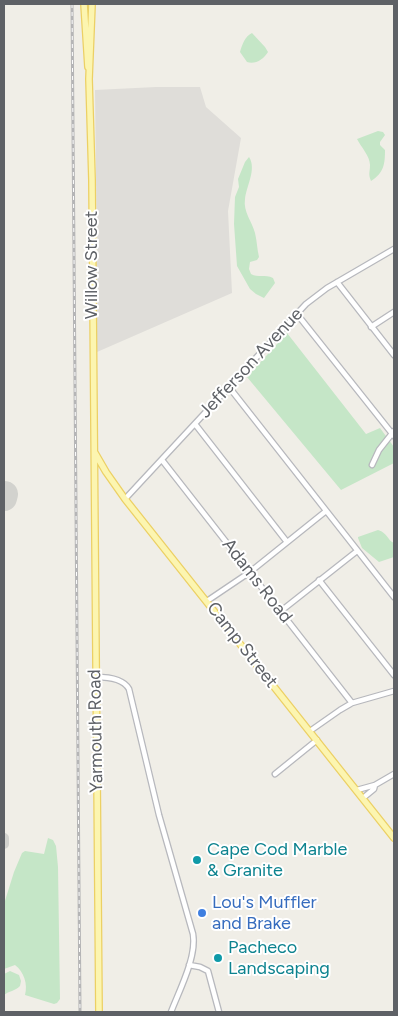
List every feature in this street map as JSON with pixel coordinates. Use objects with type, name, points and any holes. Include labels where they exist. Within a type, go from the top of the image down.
[{"type":"main road","name":"Willow Street","points":[[84,4],[89,79]]},
{"type":"main road","name":"Willow Street","points":[[92,4],[89,79],[92,180],[93,450]]},
{"type":"main road","name":"Camp Street","points":[[93,450],[106,472],[126,499],[394,838]]},
{"type":"main road","name":"Yarmouth Road","points":[[93,450],[99,1012]]},
{"type":"main road","points":[[94,473],[106,472]]},
{"type":"street","name":"Jefferson Avenue","points":[[126,499],[297,314],[319,293],[394,249]]},
{"type":"street","points":[[337,282],[394,355]]},
{"type":"street","points":[[371,327],[394,312]]},
{"type":"street","points":[[297,314],[393,433],[379,450],[372,465]]},
{"type":"street","points":[[229,387],[394,597]]},
{"type":"street","points":[[195,424],[287,542]]},
{"type":"street","name":"Adams Road","points":[[162,460],[352,703]]},
{"type":"street","points":[[207,601],[250,572],[326,512]]},
{"type":"street","points":[[281,611],[357,551]]},
{"type":"street","points":[[319,580],[394,675]]},
{"type":"street","points":[[96,677],[119,680],[129,689],[159,815],[193,934],[194,946],[189,965],[171,1012]]},
{"type":"street","points":[[310,731],[352,703],[394,691]]},
{"type":"street","points":[[275,774],[317,740]]},
{"type":"street","points":[[357,790],[376,784],[394,774]]},
{"type":"street","points":[[363,798],[374,789],[376,784]]},
{"type":"street","points":[[189,965],[208,971],[219,1012]]},
{"type":"shaded area","points":[[200,87],[206,107],[241,138],[228,211],[232,293],[97,352],[94,259],[97,258],[95,90]]},
{"type":"green space","points":[[252,33],[268,52],[259,61],[250,63],[247,62],[240,52],[246,38]]},
{"type":"green space","points":[[378,131],[383,132],[385,135],[380,145],[385,150],[385,160],[379,175],[371,181],[369,158],[357,139]]},
{"type":"green space","points":[[249,157],[252,172],[245,204],[246,212],[254,229],[259,257],[257,260],[250,262],[249,269],[251,274],[273,278],[275,283],[264,298],[250,289],[237,266],[234,224],[235,197],[239,187],[238,179]]},
{"type":"green space","points":[[287,333],[366,434],[380,428],[394,447],[394,463],[341,490],[247,377]]},
{"type":"green space","points":[[378,530],[394,543],[394,557],[379,562],[362,548],[358,538]]},
{"type":"green space","points":[[48,838],[53,840],[56,846],[58,867],[60,999],[54,1004],[25,995],[24,979],[21,971],[15,965],[4,969],[4,904],[14,872],[22,853],[25,851],[44,854]]},
{"type":"green space","points":[[10,971],[19,975],[20,986],[4,995],[4,974]]},
{"type":"taxiway","points":[[4,838],[4,844]]},
{"type":"runway","points":[[4,498],[5,494]]},
{"type":"railway","points":[[72,4],[80,1012]]},
{"type":"place","name":"Cape Cod Marble & Granite","points":[[197,860]]},
{"type":"place","name":"Lou's Muffler and Brake","points":[[202,913]]},
{"type":"place","name":"Pacheco Landscaping","points":[[218,958]]}]
